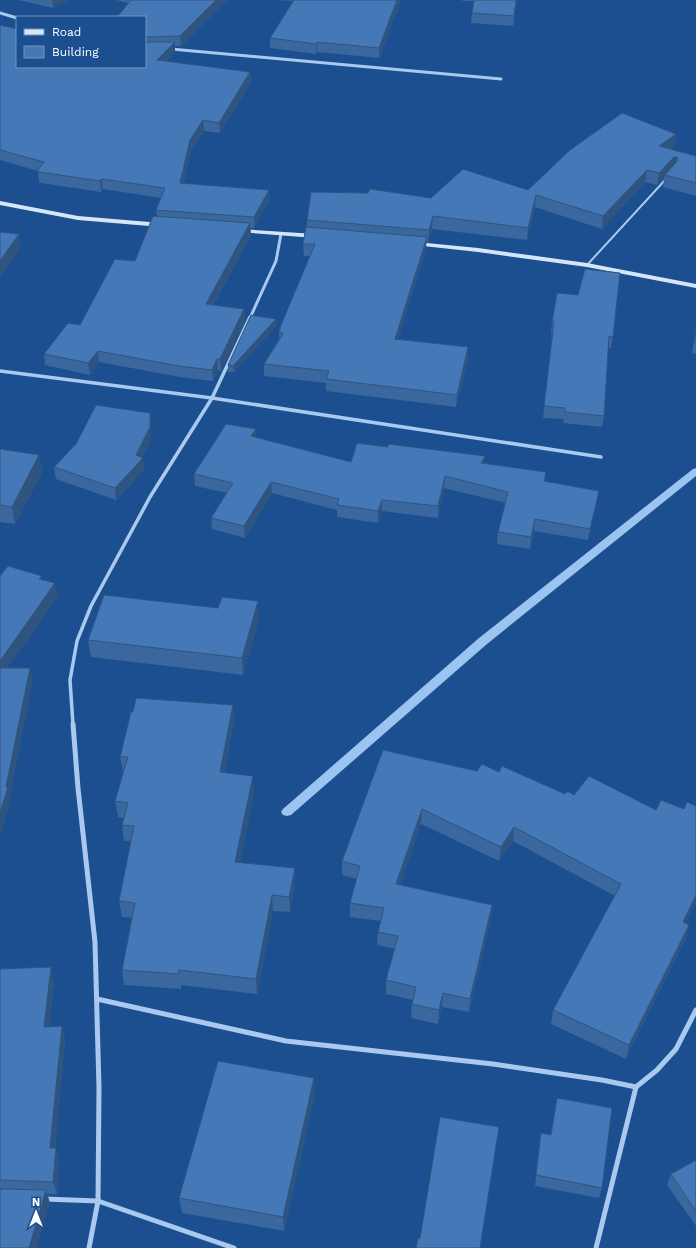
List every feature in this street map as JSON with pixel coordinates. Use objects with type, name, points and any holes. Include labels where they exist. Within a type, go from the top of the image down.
[{"type":"street","points":[[0,13],[16,18]]},
{"type":"street","points":[[165,49],[501,79]]},
{"type":"street","points":[[0,203],[78,218],[171,226]]},
{"type":"street","points":[[234,230],[320,236]]},
{"type":"street","points":[[89,1248],[98,1201],[99,1088],[95,942],[78,788],[70,680],[77,641],[91,606],[150,497],[212,398],[276,261],[280,234]]},
{"type":"street","points":[[407,243],[478,250],[587,265],[696,286]]},
{"type":"street","points":[[0,371],[212,398],[601,458]]},
{"type":"street","points":[[96,999],[286,1041],[493,1064],[602,1080],[636,1087]]},
{"type":"street","points":[[596,1248],[636,1087],[657,1070],[676,1049],[696,1010]]},
{"type":"street","points":[[38,1198],[98,1201],[234,1248]]},
{"type":"lane","points":[[587,265],[669,176]]},
{"type":"building","points":[[131,0],[216,0],[180,36],[146,37],[146,16],[118,16]]},
{"type":"building","points":[[294,0],[397,0],[379,48],[317,42],[316,44],[270,38]]},
{"type":"building","points":[[474,0],[516,0],[514,16],[472,13]]},
{"type":"building","points":[[0,25],[16,29],[16,68],[146,68],[146,42],[175,42],[157,60],[250,72],[219,123],[203,120],[190,140],[180,183],[269,190],[254,217],[156,210],[165,188],[102,179],[100,181],[40,172],[37,171],[44,162],[0,150]]},
{"type":"building","points":[[622,113],[676,134],[659,146],[696,156],[696,183],[665,175],[678,160],[677,157],[674,157],[659,173],[647,170],[603,216],[536,195],[528,228],[433,216],[429,230],[307,220],[311,192],[368,193],[370,189],[431,198],[463,169],[528,190],[570,150]]},
{"type":"building","points":[[153,216],[250,223],[206,304],[244,309],[220,359],[217,359],[212,370],[179,366],[98,351],[88,363],[44,354],[68,323],[80,325],[115,259],[135,261]]},
{"type":"building","points":[[306,227],[427,237],[395,339],[468,347],[457,395],[326,379],[329,371],[264,364],[283,334],[279,331],[315,244],[303,244]]},
{"type":"building","points":[[0,232],[19,234],[0,261]]},
{"type":"building","points":[[585,269],[620,273],[613,337],[609,336],[604,416],[565,412],[565,408],[544,406],[554,322],[552,322],[557,293],[578,295]]},
{"type":"building","points":[[251,315],[276,319],[233,366],[228,365]]},
{"type":"building","points":[[96,405],[150,413],[150,427],[136,455],[143,458],[115,488],[54,467],[76,444]]},
{"type":"building","points":[[226,424],[256,429],[251,436],[351,462],[357,443],[388,447],[388,444],[485,456],[481,463],[546,472],[544,481],[599,491],[590,529],[535,519],[531,537],[498,532],[508,492],[445,476],[438,506],[382,500],[378,511],[337,505],[339,499],[271,482],[244,526],[211,518],[233,483],[194,474]]},
{"type":"building","points":[[0,449],[39,455],[12,507],[0,505]]},
{"type":"building","points":[[8,566],[42,576],[39,579],[55,583],[0,661],[0,576]]},
{"type":"building","points":[[104,595],[218,608],[222,597],[258,601],[242,658],[88,640]]},
{"type":"building","points":[[0,668],[30,668],[6,787],[8,787],[0,813]]},
{"type":"building","points":[[136,698],[233,705],[220,772],[253,776],[235,862],[295,868],[289,897],[272,895],[256,979],[179,970],[179,974],[122,970],[135,903],[119,901],[134,826],[122,825],[128,803],[115,801],[128,757],[120,757]]},
{"type":"building","points":[[383,750],[477,771],[482,764],[499,772],[502,766],[565,794],[567,791],[574,795],[589,776],[656,810],[661,800],[684,809],[687,802],[696,806],[696,895],[683,922],[689,925],[629,1045],[553,1010],[621,884],[514,827],[501,847],[422,809],[396,884],[492,905],[470,999],[443,993],[439,1010],[412,1004],[416,987],[386,980],[398,936],[378,932],[384,908],[350,903],[360,866],[342,861]]},
{"type":"building","points":[[51,967],[44,1027],[62,1026],[50,1148],[56,1148],[53,1182],[0,1180],[0,969]]},
{"type":"building","points":[[218,1061],[314,1078],[283,1217],[179,1198]]},
{"type":"building","points":[[557,1098],[612,1108],[602,1188],[536,1175],[541,1133],[551,1135]]},
{"type":"building","points":[[440,1117],[499,1127],[480,1248],[416,1248],[418,1238],[420,1238]]},
{"type":"building","points":[[696,1160],[696,1211],[671,1174]]},
{"type":"building","points":[[0,1189],[46,1190],[29,1248],[0,1248]]},
{"type":"waterway","points":[[287,812],[483,641],[696,471]]}]
